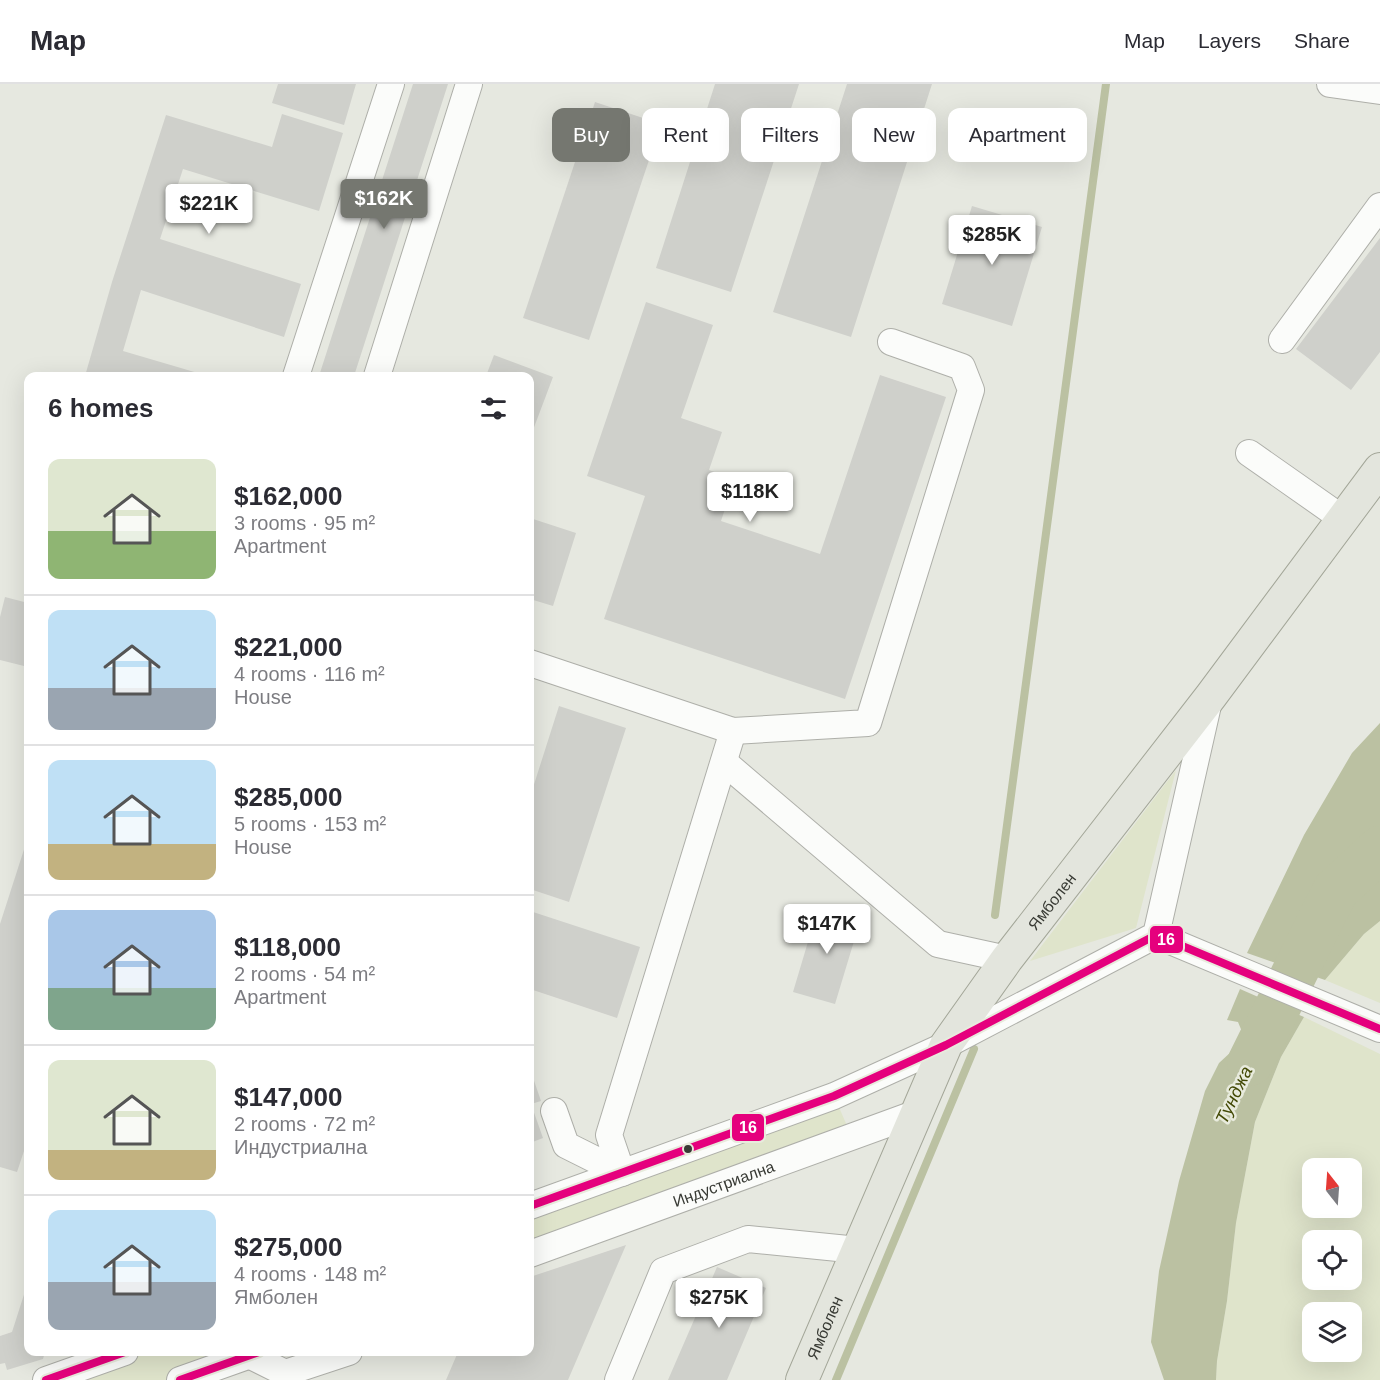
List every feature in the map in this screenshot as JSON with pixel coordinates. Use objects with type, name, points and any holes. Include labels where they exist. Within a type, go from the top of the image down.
[{"type":"main road","name":"Ямболен","points":[[802,1380],[946,1045],[1007,958],[1210,696],[1380,469]]},
{"type":"street","points":[[297,372],[391,84]]},
{"type":"street","points":[[378,372],[470,84]]},
{"type":"street","points":[[1330,84],[1380,91]]},
{"type":"street","points":[[1282,340],[1380,206]]},
{"type":"street","points":[[534,664],[733,731],[868,723],[971,390],[962,367],[891,342]]},
{"type":"street","points":[[1249,453],[1343,519]]},
{"type":"street","points":[[1156,935],[1210,696]]},
{"type":"street","points":[[622,1173],[609,1135],[733,731]]},
{"type":"street","points":[[724,762],[938,944],[1007,958]]},
{"type":"street","points":[[534,1205],[834,1096],[946,1045],[1156,935],[1380,1029]]},
{"type":"street","points":[[554,1110],[566,1145],[622,1173]]},
{"type":"street","name":"Индустриална","points":[[534,1253],[917,1113]]},
{"type":"street","points":[[618,1380],[663,1271],[748,1239],[858,1250]]},
{"type":"street","points":[[60,1371],[111,1356]]},
{"type":"street","points":[[180,1380],[242,1356]]},
{"type":"street","points":[[255,1356],[285,1373],[337,1356]]},
{"type":"shaded area","points":[[1176,770],[1136,928],[1030,961]]},
{"type":"shaded area","points":[[1380,921],[1380,1003],[1325,980],[1364,934]]},
{"type":"shaded area","points":[[1304,1017],[1380,1054],[1380,1380],[1216,1380],[1236,1223],[1255,1122],[1281,1057]]},
{"type":"shaded area","points":[[834,1096],[852,1137],[534,1253],[534,1205]]},
{"type":"shaded area","points":[[116,1356],[248,1356],[180,1380],[65,1380]]},
{"type":"water","points":[[1380,723],[1380,921],[1364,934],[1325,980],[1247,953],[1304,835],[1352,753]]},
{"type":"water","points":[[1240,989],[1304,1017],[1281,1057],[1255,1122],[1236,1223],[1216,1380],[1164,1380],[1151,1342],[1159,1271],[1179,1181],[1205,1091],[1219,1063],[1245,1039],[1238,1022],[1227,1020]]},
{"type":"building","points":[[278,84],[356,84],[344,125],[272,103]]},
{"type":"building","points":[[413,84],[448,84],[355,372],[320,372]]},
{"type":"building","points":[[715,84],[799,84],[791,108],[741,108],[741,162],[774,162],[731,292],[656,268],[690,162],[729,162],[729,108],[707,108]]},
{"type":"building","points":[[847,84],[932,84],[924,108],[852,108],[852,162],[907,162],[851,337],[773,312],[822,162],[840,162],[839,108]]},
{"type":"building","points":[[595,102],[613,108],[593,108]]},
{"type":"building","points":[[282,114],[343,133],[319,211],[183,169],[160,239],[301,284],[284,337],[141,290],[123,351],[194,372],[86,372],[112,282],[166,115],[272,147]]},
{"type":"building","points":[[630,114],[642,118],[642,162],[648,162],[589,340],[523,318],[575,162],[630,162]]},
{"type":"building","points":[[972,206],[1042,227],[1012,326],[942,304]]},
{"type":"building","points":[[1380,238],[1380,352],[1351,390],[1296,349]]},
{"type":"building","points":[[646,302],[713,325],[681,418],[722,432],[709,470],[735,479],[721,521],[820,554],[880,375],[946,397],[845,699],[604,619],[645,496],[587,476]]},
{"type":"building","points":[[494,355],[553,377],[534,427],[534,372],[488,372]]},
{"type":"building","points":[[534,519],[576,533],[553,606],[534,600]]},
{"type":"building","points":[[5,597],[24,602],[24,666],[0,660],[0,617]]},
{"type":"building","points":[[559,706],[626,728],[569,902],[534,890],[534,784]]},
{"type":"building","points":[[24,849],[24,1151],[17,1172],[0,1167],[0,924]]},
{"type":"building","points":[[819,905],[861,918],[835,1004],[793,992]]},
{"type":"building","points":[[534,912],[640,947],[617,1018],[534,990]]},
{"type":"building","points":[[534,1081],[541,1101],[534,1103]]},
{"type":"building","points":[[534,1112],[543,1138],[534,1141]]},
{"type":"building","points":[[626,1245],[568,1380],[446,1380],[456,1356],[534,1356],[534,1276]]},
{"type":"building","points":[[717,1267],[766,1288],[727,1380],[668,1380]]},
{"type":"building","points":[[24,1294],[24,1356],[44,1356],[43,1359],[7,1370],[5,1363],[0,1364],[0,1336],[12,1332]]},
{"type":"waterway","points":[[995,915],[1106,84]]},
{"type":"waterway","name":"Тунджа","points":[[1250,1063],[1335,891],[1380,849]]},
{"type":"waterway","points":[[836,1380],[974,1049]]},
{"type":"transit line","name":"16","points":[[534,1205],[834,1096],[946,1045],[1156,935],[1380,1029]]},
{"type":"transit line","name":"16","points":[[46,1380],[114,1356]]},
{"type":"transit line","name":"16","points":[[180,1380],[248,1356]]}]
